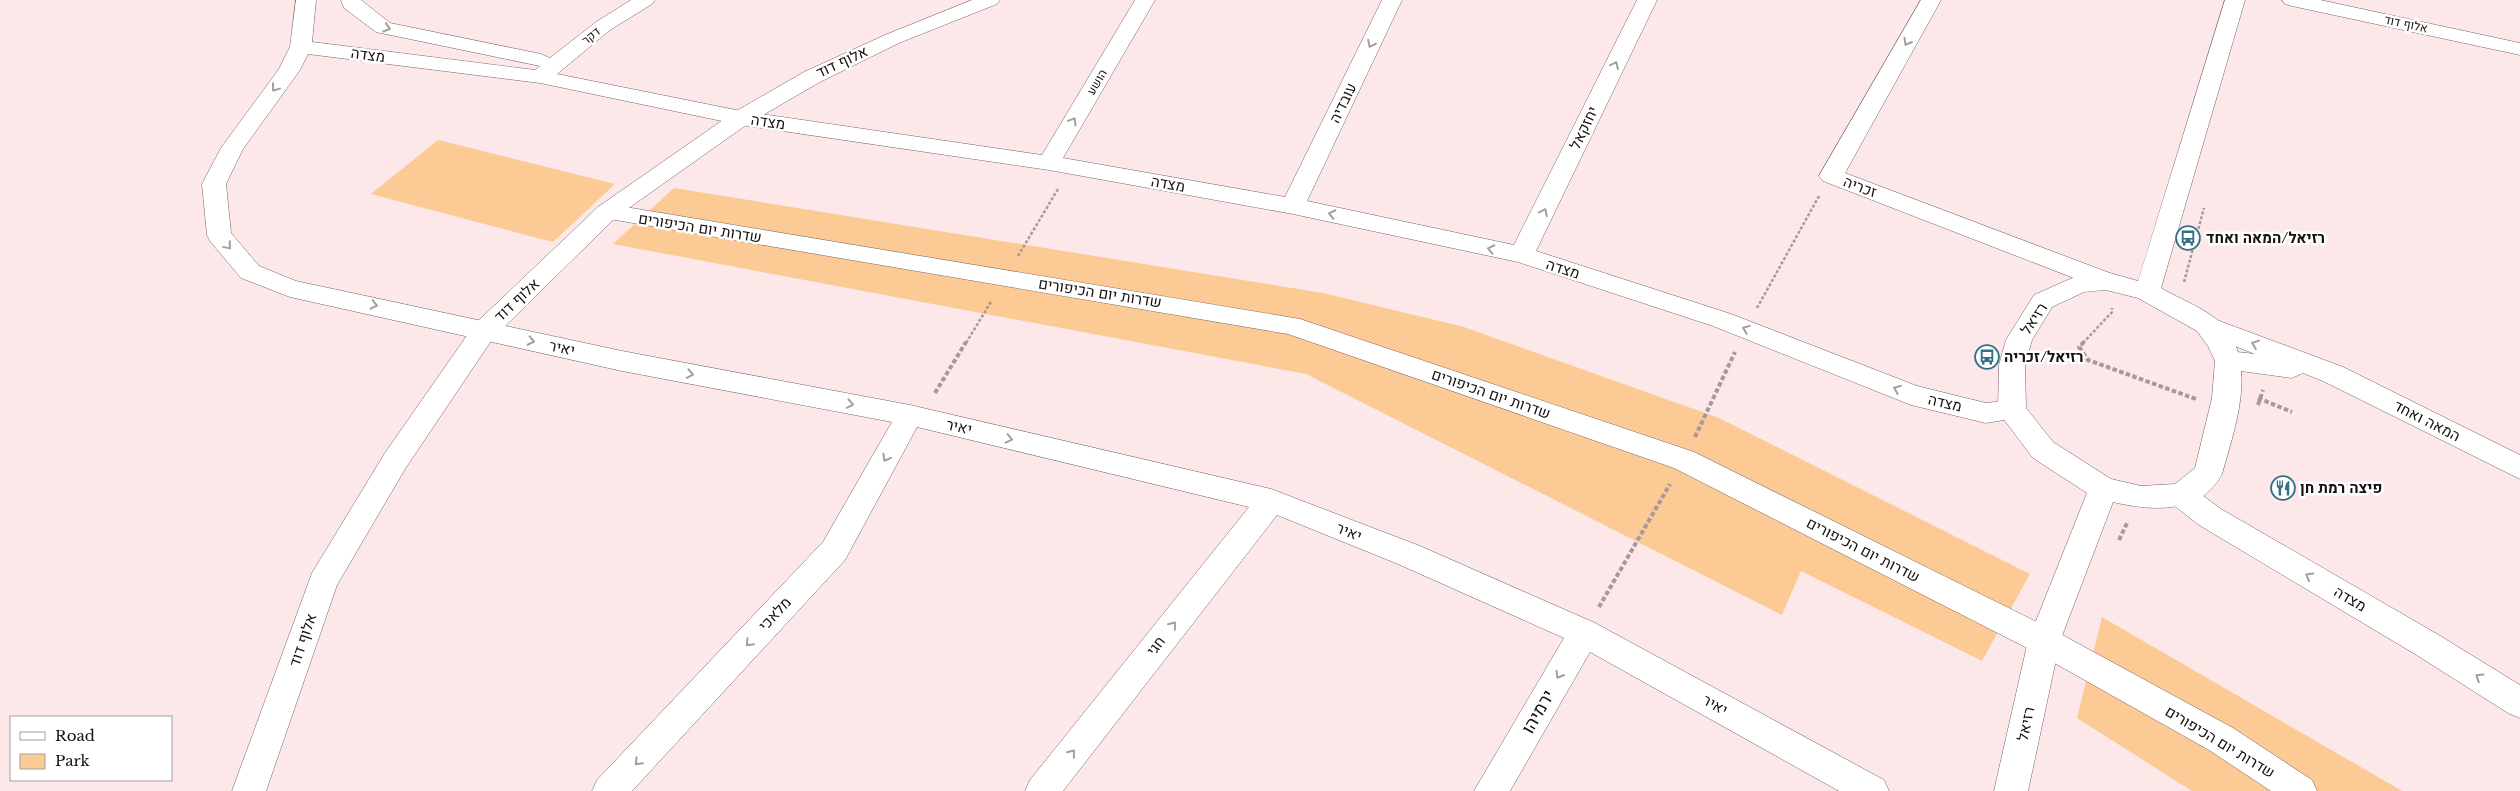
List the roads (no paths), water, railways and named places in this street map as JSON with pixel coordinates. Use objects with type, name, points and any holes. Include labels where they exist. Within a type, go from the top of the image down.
[{"type":"street","name":"יאיר","points":[[306,0],[300,47],[289,70],[232,148],[214,184],[219,235],[250,272],[290,288],[622,361],[910,415],[1271,501],[1409,555],[1584,633],[1872,791]]},
{"type":"street","name":"מצדה","points":[[351,0],[351,4],[383,28],[741,118],[1049,163],[1293,206],[1522,255],[1745,329],[1911,395],[1986,413],[2012,410]]},
{"type":"street","name":"דקר","points":[[548,70],[603,26],[646,0]]},
{"type":"street","name":"אלוף דוד","points":[[249,791],[323,582],[395,462],[484,331],[607,212],[741,118],[812,76],[892,40],[990,0]]},
{"type":"street","name":"הושע","points":[[1049,163],[1145,0]]},
{"type":"street","name":"עובדיה","points":[[1293,206],[1392,0]]},
{"type":"street","name":"יחזקאל","points":[[1522,255],[1647,0]]},
{"type":"street","name":"זכריה","points":[[1931,0],[1830,176],[2106,281]]},
{"type":"street","points":[[2147,292],[2235,0]]},
{"type":"street","name":"אלוף דוד","points":[[2292,0],[2520,49]]},
{"type":"street","name":"מצדה","points":[[300,47],[548,70]]},
{"type":"street","name":"שדרות יום הכיפורים","points":[[607,212],[1291,325],[1684,460],[2044,641],[2221,739],[2300,791]]},
{"type":"street","name":"זכריה","points":[[2051,259],[2079,284]]},
{"type":"street","name":"רזיאל","points":[[2012,410],[2012,365],[2019,340],[2043,301],[2079,284],[2106,281],[2147,292],[2206,325],[2220,342],[2228,362],[2219,435],[2208,474],[2181,494]]},
{"type":"street","name":"המאה ואחד","points":[[2206,325],[2333,374],[2520,468]]},
{"type":"street","name":"המאה ואחד","points":[[2228,362],[2333,374]]},
{"type":"street","points":[[2012,410],[2043,450],[2103,489],[2141,497],[2181,494]]},
{"type":"street","name":"מלאכי","points":[[609,791],[834,551],[910,415]]},
{"type":"street","name":"רזיאל","points":[[2011,791],[2044,641],[2103,489]]},
{"type":"street","name":"מצדה","points":[[2181,494],[2210,517],[2426,644],[2520,703]]},
{"type":"street","name":"חגי","points":[[1042,791],[1271,501]]},
{"type":"street","name":"ירמיהו","points":[[1491,791],[1584,633]]},
{"type":"place","name":"רזיאל/המאה ואחד","points":[[2188,238]]},
{"type":"place","name":"רזיאל/זכריה","points":[[1987,357]]},
{"type":"place","name":"פיצה רמת חן","points":[[2283,488]]}]
